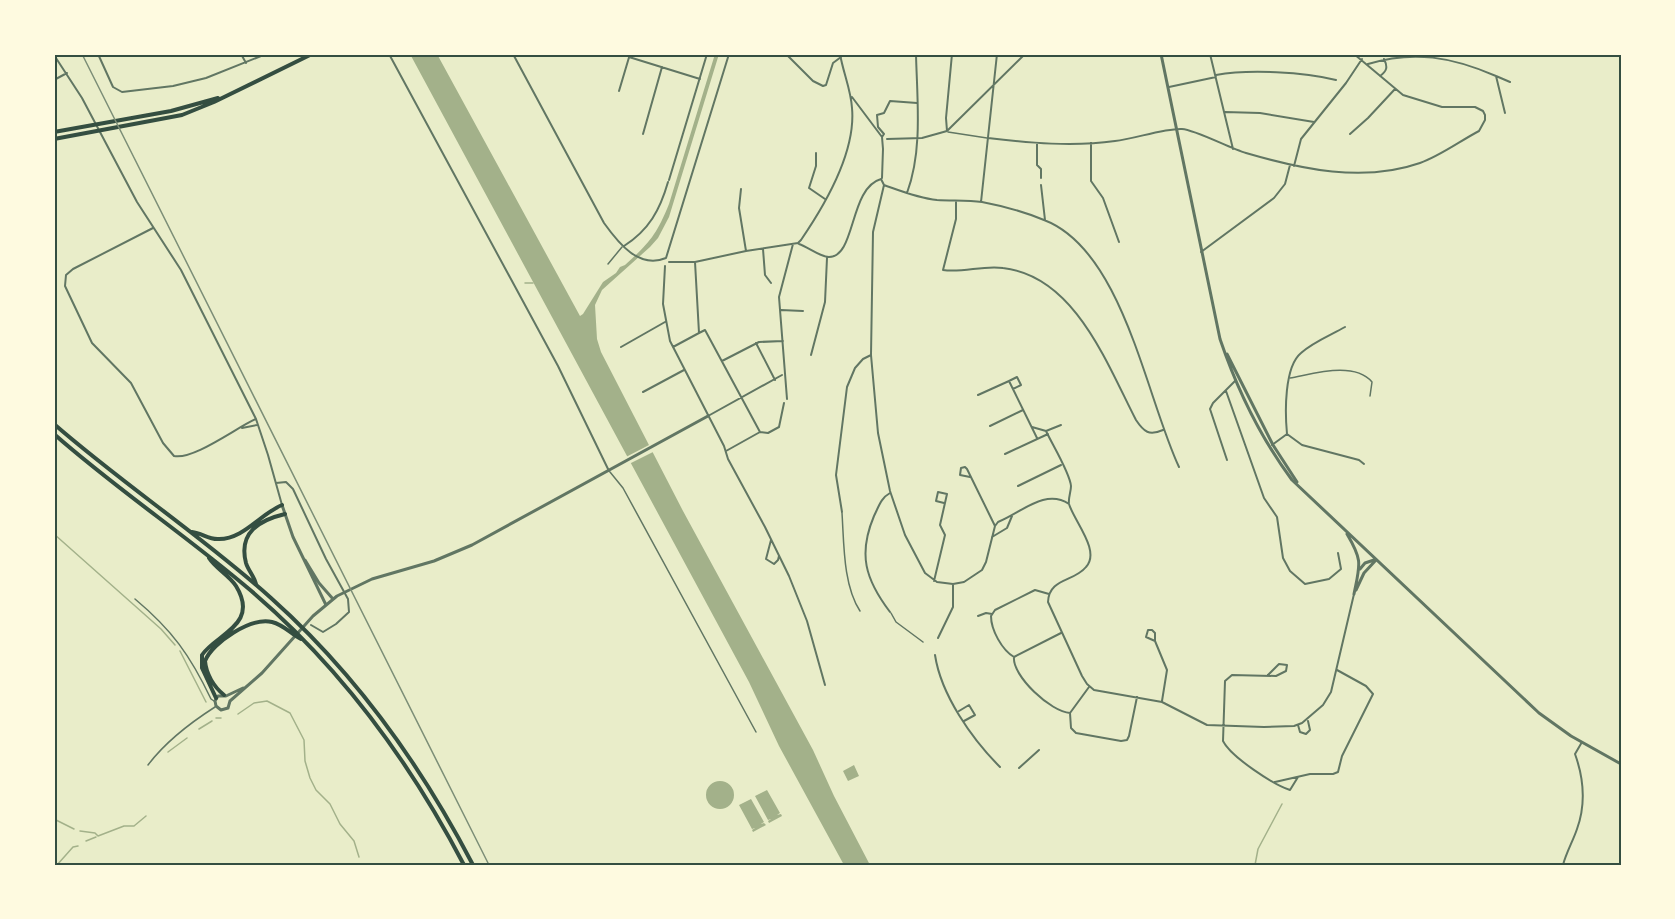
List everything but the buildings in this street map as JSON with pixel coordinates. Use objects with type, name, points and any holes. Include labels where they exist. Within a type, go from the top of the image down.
[{"type":"main road","points":[[54,139],[149,123],[187,114],[312,54]]},
{"type":"main road","points":[[54,132],[147,115],[221,97]]},
{"type":"main road","points":[[54,424],[256,585],[318,644],[382,719],[431,791],[473,865]]},
{"type":"main road","points":[[54,434],[261,599],[304,641],[351,692],[392,746],[432,807],[464,865]]},
{"type":"main road","points":[[190,532],[215,539],[230,538],[282,505]]},
{"type":"main road","points":[[256,585],[245,558],[247,539],[253,529],[263,521],[285,514]]},
{"type":"main road","points":[[207,555],[236,587],[242,605],[240,616],[234,627],[202,655],[202,668],[216,699]]},
{"type":"main road","points":[[225,695],[208,673],[205,661],[210,653],[238,630],[254,622],[271,622],[304,641]]},
{"type":"street","points":[[54,54],[82,98],[131,192],[182,270],[258,424],[285,514],[302,556],[326,604]]},
{"type":"street","points":[[98,54],[113,87],[122,93],[173,86],[206,78],[266,54]]},
{"type":"street","points":[[240,54],[246,63]]},
{"type":"street","points":[[389,54],[564,377],[609,471],[623,488],[756,732]]},
{"type":"street","points":[[513,54],[600,214],[622,247],[661,262],[665,266]]},
{"type":"street","points":[[608,264],[622,247],[636,238],[651,223],[662,203],[707,54]]},
{"type":"street","points":[[661,262],[666,258],[729,54]]},
{"type":"street","points":[[786,54],[813,81],[823,86],[826,85],[834,63],[841,56]]},
{"type":"street","points":[[906,193],[911,180],[917,139],[916,54]]},
{"type":"street","points":[[947,131],[952,54]]},
{"type":"street","points":[[981,202],[997,54]]},
{"type":"street","points":[[887,139],[917,139],[947,131],[1025,54]]},
{"type":"street","points":[[1161,54],[1220,339],[1237,380],[1292,480],[1539,713],[1582,742],[1621,764]]},
{"type":"street","points":[[1210,54],[1233,149]]},
{"type":"street","points":[[947,131],[953,134],[1036,143],[1091,143],[1186,130],[1233,149],[1294,166],[1335,171],[1384,171],[1423,162],[1479,130],[1485,120],[1483,111],[1475,107],[1442,107],[1402,95],[1354,54]]},
{"type":"street","points":[[619,91],[629,55],[700,79]]},
{"type":"street","points":[[798,243],[825,199],[840,168],[850,136],[853,122],[850,94],[841,56]]},
{"type":"street","points":[[1368,64],[1402,56],[1438,57],[1510,82]]},
{"type":"street","points":[[1294,166],[1301,139],[1346,83],[1362,59]]},
{"type":"street","points":[[1380,76],[1387,70],[1384,59]]},
{"type":"street","points":[[643,134],[662,68]]},
{"type":"street","points":[[54,80],[67,73]]},
{"type":"street","points":[[1168,88],[1216,76],[1287,74],[1320,76],[1336,80]]},
{"type":"street","points":[[1496,76],[1505,112]]},
{"type":"street","points":[[1350,134],[1395,89]]},
{"type":"street","points":[[850,94],[882,137]]},
{"type":"street","points":[[916,103],[896,100],[888,102],[884,113],[877,116],[878,127],[884,134],[882,137],[884,184],[873,232],[871,355],[878,433],[890,493],[905,535],[925,573],[934,580],[953,584],[964,582],[982,570],[995,526],[1003,520],[1051,498],[1070,504]]},
{"type":"street","points":[[1225,112],[1260,113],[1314,123]]},
{"type":"street","points":[[1036,143],[1037,165],[1041,169],[1041,178]]},
{"type":"street","points":[[1091,143],[1091,181],[1103,198],[1119,242]]},
{"type":"street","points":[[816,153],[816,166],[809,188],[825,199]]},
{"type":"street","points":[[1201,252],[1274,198],[1285,184],[1290,165]]},
{"type":"street","points":[[825,685],[807,621],[779,556],[673,347],[665,322],[663,299],[665,266],[669,262],[695,262],[798,243],[827,257],[836,255],[842,249],[864,193],[873,183],[882,179]]},
{"type":"street","points":[[884,184],[930,199],[981,202],[1045,220],[1066,232],[1082,246],[1107,282],[1126,323],[1163,430],[1179,467]]},
{"type":"street","points":[[1041,185],[1045,220]]},
{"type":"street","points":[[741,189],[739,208],[746,251]]},
{"type":"street","points":[[956,201],[956,219],[943,269],[950,271],[1002,268],[1026,273],[1041,280],[1066,303],[1094,337],[1143,430],[1150,434],[1163,430]]},
{"type":"street","points":[[153,228],[70,271],[64,278],[66,292],[92,343],[132,383],[163,443],[176,457],[185,456],[242,428],[255,419]]},
{"type":"street","points":[[788,399],[780,291],[793,244]]},
{"type":"street","points":[[763,249],[765,275],[771,283]]},
{"type":"street","points":[[811,355],[825,302],[827,257]]},
{"type":"street","points":[[666,258],[669,262]]},
{"type":"street","points":[[695,262],[699,333]]},
{"type":"street","points":[[781,310],[803,311]]},
{"type":"street","points":[[621,347],[665,322]]},
{"type":"street","points":[[1287,434],[1285,400],[1294,360],[1301,353],[1345,327]]},
{"type":"street","points":[[673,347],[705,330],[760,432]]},
{"type":"street","points":[[722,362],[756,343],[769,340],[783,341]]},
{"type":"street","points":[[756,343],[775,380]]},
{"type":"street","points":[[860,610],[855,603],[845,564],[842,512],[836,474],[850,375],[863,359],[871,355]]},
{"type":"street","points":[[643,392],[684,370]]},
{"type":"street","points":[[1290,378],[1352,371],[1367,376],[1372,382],[1370,396]]},
{"type":"street","points":[[216,706],[221,710],[226,709],[230,701],[261,673],[313,616],[337,596],[367,581],[459,551],[663,442],[782,375]]},
{"type":"street","points":[[978,395],[1017,377],[1021,386],[1013,389]]},
{"type":"street","points":[[1227,460],[1210,409],[1213,403],[1237,380]]},
{"type":"street","points":[[1009,381],[1037,438]]},
{"type":"street","points":[[1226,391],[1264,498],[1277,517],[1280,550],[1285,564],[1305,584],[1329,579],[1341,569],[1338,553]]},
{"type":"street","points":[[726,451],[760,432],[768,433],[779,428],[784,403]]},
{"type":"street","points":[[990,426],[1023,410]]},
{"type":"street","points":[[242,428],[258,424]]},
{"type":"street","points":[[1005,454],[1061,425]]},
{"type":"street","points":[[1032,427],[1047,432],[1070,483],[1070,504],[1090,548],[1091,556],[1084,570],[1056,584],[1049,594],[1049,607],[1089,687],[1097,691],[1162,702],[1202,724],[1274,727],[1298,725],[1307,720],[1329,697],[1359,571],[1359,556],[1344,530]]},
{"type":"street","points":[[1271,445],[1287,434]]},
{"type":"street","points":[[1287,434],[1302,445],[1359,460],[1364,464]]},
{"type":"street","points":[[1018,486],[1062,465]]},
{"type":"street","points":[[970,477],[995,526]]},
{"type":"street","points":[[276,483],[286,482],[293,489],[326,559],[350,602],[347,614],[327,630],[318,631],[310,625]]},
{"type":"street","points":[[890,493],[879,504],[867,534],[864,549],[875,590],[896,622],[923,642]]},
{"type":"street","points":[[934,580],[945,536],[939,525],[944,503]]},
{"type":"street","points":[[992,537],[1003,531],[1014,514]]},
{"type":"street","points":[[1003,520],[1008,525]]},
{"type":"street","points":[[771,539],[766,559],[774,564],[779,556]]},
{"type":"street","points":[[302,556],[319,583],[333,599]]},
{"type":"street","points":[[1359,571],[1365,563],[1376,560]]},
{"type":"street","points":[[1354,594],[1364,573],[1376,560]]},
{"type":"street","points":[[938,638],[953,607],[953,584]]},
{"type":"street","points":[[1014,657],[1008,654],[992,625],[992,614],[995,610],[1035,590],[1049,594]]},
{"type":"street","points":[[135,599],[157,618],[187,653],[211,699],[243,688]]},
{"type":"street","points":[[978,616],[986,613],[992,614]]},
{"type":"street","points":[[1014,657],[1061,632]]},
{"type":"street","points":[[1155,641],[1167,670],[1162,702]]},
{"type":"street","points":[[935,655],[939,677],[958,712],[980,746],[1000,767]]},
{"type":"street","points":[[1014,657],[1013,663],[1025,684],[1062,712],[1070,713]]},
{"type":"street","points":[[1268,675],[1279,664],[1286,664],[1287,667],[1283,674],[1268,675],[1232,675],[1227,678],[1224,684],[1223,741],[1227,748],[1265,778],[1290,790],[1298,777]]},
{"type":"street","points":[[1275,782],[1338,772],[1342,756],[1373,696],[1371,690],[1366,686],[1336,670]]},
{"type":"street","points":[[1089,687],[1070,713],[1071,728],[1076,733],[1127,740],[1137,697]]},
{"type":"street","points":[[225,695],[230,701]]},
{"type":"street","points":[[216,699],[216,706]]},
{"type":"street","points":[[958,712],[969,705],[975,715],[964,721]]},
{"type":"street","points":[[148,765],[180,732],[216,706]]},
{"type":"street","points":[[1298,725],[1300,732],[1306,734],[1310,727],[1307,720]]},
{"type":"street","points":[[1563,865],[1577,830],[1583,804],[1582,782],[1575,754],[1582,742]]},
{"type":"street","points":[[1019,768],[1039,750]]},
{"type":"shaded area","points":[[410,54],[437,54],[580,316],[603,282],[640,251],[660,224],[669,204],[715,54],[719,54],[669,217],[658,238],[650,247],[602,290],[595,305],[597,339],[601,352],[683,511],[813,750],[870,865],[844,865],[779,746],[749,682]]},
{"type":"shaded area","points":[[854,765],[859,776],[848,781],[843,771]]},
{"type":"shaded area","points":[[720,781],[730,785],[734,795],[730,805],[720,809],[710,805],[706,795],[710,785]]},
{"type":"shaded area","points":[[767,790],[780,813],[777,815],[782,816],[769,823],[771,819],[768,820],[755,796]]},
{"type":"shaded area","points":[[751,799],[764,822],[761,824],[766,825],[753,832],[755,828],[752,829],[739,805]]},
{"type":"pier","points":[[651,444],[655,451],[627,465],[624,458]]},
{"type":"waterway","points":[[525,283],[533,283]]},
{"type":"waterway","points":[[54,534],[161,629],[175,645]]},
{"type":"waterway","points":[[180,651],[206,702]]},
{"type":"waterway","points":[[238,714],[254,703],[267,701],[290,713],[304,740],[305,761],[310,778],[316,790],[330,804],[340,824],[354,841],[359,857]]},
{"type":"waterway","points":[[216,718],[221,718]]},
{"type":"waterway","points":[[199,729],[212,721]]},
{"type":"waterway","points":[[168,752],[187,738]]},
{"type":"waterway","points":[[1255,865],[1258,849],[1282,804]]},
{"type":"waterway","points":[[80,831],[95,833],[98,836],[124,826],[134,826],[146,816]]},
{"type":"waterway","points":[[54,819],[74,829]]},
{"type":"waterway","points":[[86,841],[96,837]]},
{"type":"waterway","points":[[57,865],[73,847],[78,846]]},
{"type":"railway","points":[[82,54],[489,865]]}]
